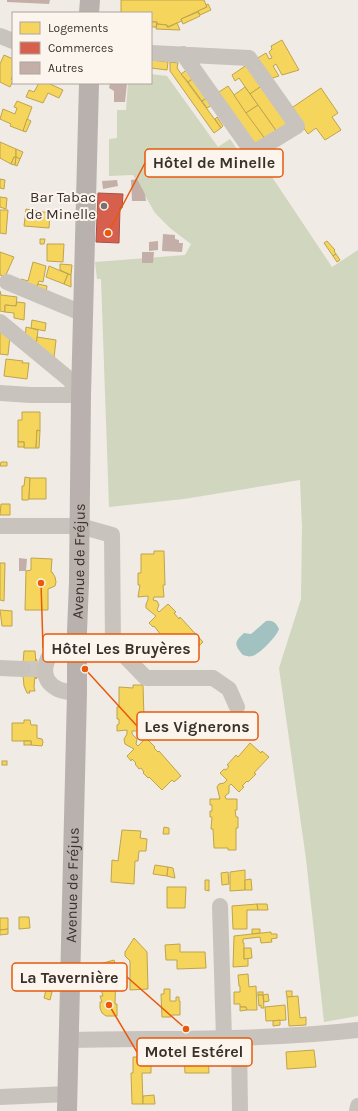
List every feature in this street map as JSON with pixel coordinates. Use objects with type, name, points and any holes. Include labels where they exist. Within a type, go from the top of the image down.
[{"type":"main road","points":[[90,0],[90,12]]},
{"type":"main road","name":"Avenue de Fréjus","points":[[68,1102],[89,84]]},
{"type":"street","points":[[0,36],[12,41]]},
{"type":"street","points":[[152,53],[183,54],[249,58],[297,126],[253,153],[183,54]]},
{"type":"street","points":[[7,282],[84,314]]},
{"type":"street","points":[[0,322],[69,379],[82,395]]},
{"type":"street","points":[[0,393],[30,395],[82,395]]},
{"type":"street","points":[[0,526],[80,526],[112,534],[113,644],[146,678],[213,678],[229,689],[237,707]]},
{"type":"street","points":[[35,669],[56,648],[67,643],[77,642]]},
{"type":"street","points":[[0,668],[35,669],[45,676],[49,683],[56,689],[77,693]]},
{"type":"street","points":[[220,906],[240,1111]]},
{"type":"street","points":[[69,1040],[194,1038],[232,1039],[358,1030]]},
{"type":"street","points":[[0,1097],[68,1102]]},
{"type":"street","points":[[357,1111],[358,1106]]},
{"type":"green space","points":[[152,74],[167,76],[218,147],[230,139],[249,166],[260,159],[332,267],[358,250],[358,1016],[324,1022],[306,859],[279,668],[301,599],[302,527],[300,480],[184,499],[109,507],[101,279],[97,279],[95,262],[185,255],[191,244],[170,228],[155,213],[133,175],[109,176],[109,139],[117,138],[117,110],[126,110],[128,84],[152,84]]},
{"type":"water","points":[[266,621],[274,622],[279,629],[278,632],[264,648],[255,655],[243,655],[236,644],[238,639],[244,633],[251,634]]},
{"type":"building: Logements","points":[[121,0],[204,0],[207,7],[181,19],[182,21],[167,27],[167,25],[152,22],[152,12],[121,12]]},
{"type":"building: Logements","points":[[208,4],[211,10],[200,15],[198,11],[207,7],[206,5]]},
{"type":"building: Logements","points":[[198,12],[200,16],[183,24],[181,19]]},
{"type":"building: Logements","points":[[152,22],[157,22],[156,27],[152,27]]},
{"type":"building: Logements","points":[[177,23],[180,30],[156,29],[157,24],[167,25],[167,27],[169,27]]},
{"type":"building: Logements","points":[[282,40],[299,70],[282,75],[276,64],[273,66],[279,76],[269,79],[256,59],[266,53],[269,59],[272,58],[269,52],[272,49],[271,46]]},
{"type":"building: Logements","points":[[4,55],[12,59],[12,83],[10,87],[0,82],[0,64]]},
{"type":"building: Logements","points":[[152,60],[168,62],[167,70],[152,68]]},
{"type":"building: Logements","points":[[170,62],[178,63],[177,68],[221,128],[214,133],[170,71]]},
{"type":"building: Logements","points":[[248,64],[263,85],[250,94],[239,78],[235,81],[232,75]]},
{"type":"building: Logements","points":[[188,69],[194,78],[188,82],[181,74]]},
{"type":"building: Logements","points":[[194,78],[208,97],[202,101],[188,82]]},
{"type":"building: Logements","points":[[38,84],[50,84],[63,90],[59,98],[48,93],[43,103],[26,97],[29,90],[34,92]]},
{"type":"building: Logements","points":[[263,85],[290,123],[277,132],[250,94]]},
{"type":"building: Logements","points":[[228,86],[266,140],[253,148],[216,94]]},
{"type":"building: Logements","points":[[245,87],[258,105],[246,113],[234,95]]},
{"type":"building: Logements","points":[[321,88],[338,113],[332,117],[341,130],[325,140],[316,128],[308,134],[290,109]]},
{"type":"building: Logements","points":[[207,98],[212,105],[207,108],[202,101]]},
{"type":"building: Logements","points":[[17,101],[32,107],[23,131],[10,126],[11,124],[0,119],[3,109],[15,114],[17,108],[14,107]]},
{"type":"building: Logements","points":[[258,105],[277,132],[266,140],[246,113]]},
{"type":"building: Logements","points":[[217,117],[223,126],[221,128],[215,119]]},
{"type":"building: Logements","points":[[27,119],[31,121],[26,132],[23,131]]},
{"type":"building: Logements","points":[[0,142],[16,149],[16,157],[14,157],[11,164],[0,158]]},
{"type":"building: Logements","points":[[16,149],[23,152],[20,159],[16,157]]},
{"type":"building: Logements","points":[[14,157],[16,157],[15,165],[11,164]]},
{"type":"building: Logements","points":[[16,157],[20,159],[17,166],[15,165]]},
{"type":"building: Logements","points":[[0,179],[5,180],[4,189],[0,188]]},
{"type":"building: Logements","points":[[0,197],[7,198],[6,209],[0,207]]},
{"type":"building: Logements","points":[[26,209],[50,213],[49,228],[24,226]]},
{"type":"building: Logements","points":[[0,210],[8,210],[6,234],[0,233]]},
{"type":"building: Logements","points":[[40,239],[45,239],[44,244],[40,244]]},
{"type":"building: Logements","points":[[327,241],[335,250],[334,251],[336,254],[333,256],[324,243]]},
{"type":"building: Logements","points":[[47,244],[64,244],[63,262],[47,261]]},
{"type":"building: Logements","points":[[0,252],[14,257],[5,277],[0,275]]},
{"type":"building: Logements","points":[[336,254],[340,260],[337,262],[333,256]]},
{"type":"building: Logements","points":[[33,262],[46,266],[43,282],[39,281],[35,290],[20,284],[21,279],[28,281]]},
{"type":"building: Logements","points":[[60,264],[72,265],[71,275],[60,270]]},
{"type":"building: Logements","points":[[49,266],[68,274],[64,284],[46,277]]},
{"type":"building: Logements","points":[[68,274],[71,275],[71,287],[64,284]]},
{"type":"building: Logements","points":[[38,284],[47,286],[46,293],[35,290]]},
{"type":"building: Logements","points":[[0,291],[1,295],[17,297],[16,306],[5,305],[5,312],[0,311]]},
{"type":"building: Logements","points":[[17,302],[25,303],[24,320],[14,318],[14,313],[5,312],[5,305],[16,306]]},
{"type":"building: Logements","points":[[32,320],[46,323],[45,331],[31,328]]},
{"type":"building: Logements","points":[[26,327],[38,330],[36,348],[25,340]]},
{"type":"building: Logements","points":[[0,328],[10,336],[8,355],[0,354]]},
{"type":"building: Logements","points":[[37,337],[56,340],[54,358],[36,349]]},
{"type":"building: Logements","points":[[6,359],[29,363],[27,379],[4,376]]},
{"type":"building: Logements","points":[[22,412],[40,412],[40,431],[37,430],[36,448],[24,448],[24,442],[18,442],[18,420],[22,420]]},
{"type":"building: Logements","points":[[37,430],[40,431],[39,448],[36,448]]},
{"type":"building: Logements","points":[[18,442],[24,442],[24,447],[18,447]]},
{"type":"building: Logements","points":[[1,462],[7,462],[7,466],[0,466]]},
{"type":"building: Logements","points":[[25,477],[30,478],[29,499],[22,500],[22,486],[24,486]]},
{"type":"building: Logements","points":[[30,478],[46,478],[46,499],[29,499]]},
{"type":"building: Logements","points":[[1,504],[10,504],[10,515],[0,515]]},
{"type":"building: Logements","points":[[154,551],[164,551],[164,597],[154,597],[153,600],[157,601],[159,605],[157,610],[159,612],[168,604],[176,612],[174,613],[179,619],[180,617],[203,642],[196,649],[194,647],[184,656],[165,640],[166,638],[149,623],[156,616],[146,608],[148,596],[138,597],[140,585],[138,585],[138,573],[141,573],[141,554],[154,554]]},
{"type":"building: Logements","points":[[31,558],[52,559],[51,572],[55,577],[56,582],[55,586],[48,589],[48,610],[25,610],[26,571],[31,570]]},
{"type":"building: Logements","points":[[0,563],[5,563],[4,601],[0,600]]},
{"type":"building: Logements","points":[[0,610],[12,611],[12,626],[2,626]]},
{"type":"building: Logements","points":[[24,651],[35,651],[36,663],[23,663]]},
{"type":"building: Logements","points":[[36,659],[37,678],[36,679],[35,675],[23,675],[23,663],[36,663]]},
{"type":"building: Logements","points":[[23,675],[35,675],[35,691],[29,691],[30,693],[27,693],[24,686]]},
{"type":"building: Logements","points":[[133,685],[143,685],[144,718],[142,719],[142,726],[144,726],[143,731],[132,731],[132,734],[137,739],[136,744],[138,746],[146,738],[181,776],[174,782],[172,780],[162,790],[143,773],[144,772],[141,768],[139,769],[132,759],[131,761],[127,756],[134,749],[125,744],[124,739],[127,734],[127,730],[117,731],[117,725],[119,724],[119,719],[117,719],[117,707],[119,707],[119,687],[133,688]]},
{"type":"building: Logements","points":[[24,720],[30,720],[31,725],[37,725],[37,738],[42,739],[42,746],[31,745],[31,741],[12,741],[12,723],[24,723]]},
{"type":"building: Logements","points":[[24,741],[31,741],[31,745],[24,745]]},
{"type":"building: Logements","points":[[250,743],[261,753],[262,751],[269,757],[254,773],[256,774],[242,786],[244,787],[239,792],[231,784],[229,786],[229,793],[225,796],[226,799],[237,799],[237,810],[235,810],[236,817],[238,817],[238,828],[236,828],[236,850],[228,850],[228,848],[214,848],[213,829],[211,829],[212,817],[210,817],[212,805],[210,805],[210,799],[220,799],[217,787],[219,784],[224,783],[227,780],[220,773],[224,769],[226,770],[229,766],[227,765],[236,755],[238,757]]},
{"type":"building: Logements","points":[[2,761],[7,761],[7,765],[2,765]]},
{"type":"building: Logements","points":[[164,827],[169,828],[169,834],[163,834]]},
{"type":"building: Logements","points":[[122,830],[141,831],[140,838],[147,839],[146,851],[139,851],[138,861],[135,861],[134,884],[111,882],[112,860],[118,861]]},
{"type":"building: Logements","points":[[155,865],[168,867],[167,876],[153,874]]},
{"type":"building: Logements","points":[[168,867],[173,868],[175,878],[167,876]]},
{"type":"building: Logements","points":[[245,870],[245,890],[230,891],[230,872]]},
{"type":"building: Logements","points":[[228,872],[229,884],[222,885],[221,873]]},
{"type":"building: Logements","points":[[251,879],[252,890],[245,890],[245,880]]},
{"type":"building: Logements","points":[[205,880],[209,880],[209,891],[205,890]]},
{"type":"building: Logements","points":[[167,887],[186,887],[185,908],[167,908]]},
{"type":"building: Logements","points":[[257,904],[258,910],[247,910],[247,929],[233,929],[232,906]]},
{"type":"building: Logements","points":[[257,904],[267,904],[268,910],[258,910]]},
{"type":"building: Logements","points":[[19,917],[29,917],[30,928],[19,929]]},
{"type":"building: Logements","points":[[0,918],[8,918],[8,929],[0,930]]},
{"type":"building: Logements","points":[[8,929],[8,934],[0,935],[0,930]]},
{"type":"building: Logements","points":[[252,929],[260,929],[260,933],[252,934]]},
{"type":"building: Logements","points":[[271,932],[271,934],[277,934],[277,938],[271,939],[272,942],[261,943],[260,937],[243,939],[244,959],[248,958],[248,966],[233,967],[234,936]]},
{"type":"building: Logements","points":[[134,938],[147,952],[148,989],[130,990],[130,961],[125,956],[125,952]]},
{"type":"building: Logements","points":[[180,944],[180,952],[205,952],[206,968],[177,969],[177,960],[166,960],[165,945]]},
{"type":"building: Logements","points":[[244,948],[251,948],[252,958],[244,959]]},
{"type":"building: Logements","points":[[114,960],[116,967],[115,1004],[117,1004],[117,1016],[106,1016],[102,1013],[100,1008],[100,1002],[102,1002],[100,996],[103,996],[101,983],[103,982],[101,977],[103,976],[100,964]]},
{"type":"building: Logements","points":[[248,974],[249,987],[256,986],[257,1010],[247,1010],[246,1007],[240,1007],[240,1004],[234,1004],[234,992],[240,992],[238,975]]},
{"type":"building: Logements","points":[[164,989],[170,989],[170,1001],[176,1001],[176,997],[179,997],[180,1015],[162,1017],[161,994],[164,994]]},
{"type":"building: Logements","points":[[46,990],[52,992],[50,1000],[44,998]]},
{"type":"building: Logements","points":[[286,991],[292,991],[292,997],[287,997]]},
{"type":"building: Logements","points":[[258,992],[263,992],[263,995],[258,995]]},
{"type":"building: Logements","points":[[268,994],[269,1001],[264,1002],[263,995]]},
{"type":"building: Logements","points":[[258,995],[263,995],[264,1008],[261,1008],[261,1005],[259,1006]]},
{"type":"building: Logements","points":[[298,996],[300,1018],[306,1017],[306,1025],[289,1026],[287,997]]},
{"type":"building: Logements","points":[[285,1005],[286,1020],[266,1021],[265,1007]]},
{"type":"building: Logements","points":[[240,1007],[246,1007],[247,1010],[240,1011]]},
{"type":"building: Logements","points":[[280,1020],[280,1025],[273,1026],[273,1021]]},
{"type":"building: Logements","points":[[314,1050],[316,1067],[287,1069],[286,1052]]},
{"type":"building: Logements","points":[[208,1054],[209,1073],[185,1073],[184,1055]]},
{"type":"building: Logements","points":[[133,1057],[151,1057],[151,1073],[142,1073],[143,1104],[132,1104],[131,1073],[133,1073]]},
{"type":"building: Logements","points":[[154,1095],[155,1104],[143,1104],[143,1096]]},
{"type":"building: Commerces","points":[[98,193],[123,194],[122,208],[120,208],[119,243],[96,242]]},
{"type":"building: Autres","points":[[7,0],[50,0],[49,4],[7,2]]},
{"type":"building: Autres","points":[[110,84],[127,84],[125,102],[114,102],[114,91],[109,88]]},
{"type":"building: Autres","points":[[137,179],[145,194],[146,201],[132,201],[131,180]]},
{"type":"building: Autres","points":[[117,180],[118,186],[103,189],[102,181]]},
{"type":"building: Autres","points":[[163,234],[175,235],[175,239],[179,240],[179,243],[183,243],[182,252],[162,251]]},
{"type":"building: Autres","points":[[158,241],[158,250],[149,251],[149,242]]},
{"type":"building: Autres","points":[[142,252],[154,252],[153,263],[142,263]]},
{"type":"building: Autres","points":[[19,558],[27,559],[26,571],[19,571]]},
{"type":"tunnel","points":[[23,669],[37,669]]},
{"type":"place","name":"Bar Tabac de Minelle","points":[[104,206]]},
{"type":"place","name":"Hôtel de Minelle","points":[[108,233]]},
{"type":"place","name":"Hôtel Les Bruyères","points":[[41,583]]},
{"type":"place","name":"Les Vignerons","points":[[85,669]]},
{"type":"place","name":"Motel Estérel","points":[[109,1005]]},
{"type":"place","name":"La Tavernière","points":[[186,1029]]}]
